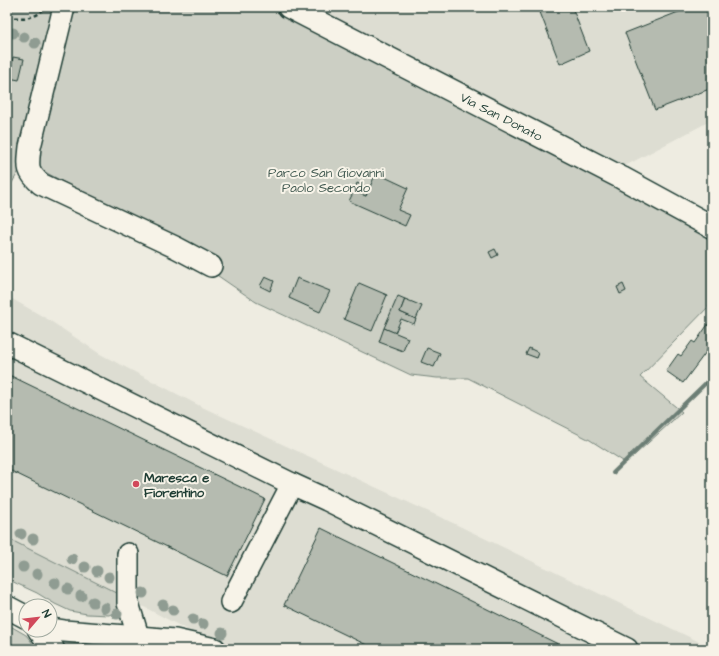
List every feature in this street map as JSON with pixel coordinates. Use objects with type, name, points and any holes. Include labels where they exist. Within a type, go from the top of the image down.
[{"type":"main road","name":"Via San Donato","points":[[289,7],[622,178],[712,227]]},
{"type":"main road","points":[[7,607],[18,613]]},
{"type":"main road","points":[[46,638],[52,649]]},
{"type":"street","points":[[64,7],[30,147],[28,166],[32,176],[41,184],[177,248],[211,266]]},
{"type":"street","points":[[7,344],[327,500],[627,649]]},
{"type":"street","points":[[231,602],[292,484]]},
{"type":"street","points":[[128,554],[128,603],[136,642]]},
{"type":"street","points":[[58,630],[136,642],[175,640],[215,649]]},
{"type":"path","points":[[7,18],[28,18],[38,15],[44,7]]},
{"type":"shaded area","points":[[291,7],[712,7],[712,120],[623,167]]},
{"type":"shaded area","points":[[7,296],[49,320],[100,354],[202,407],[453,523],[712,649],[224,649],[7,538]]},
{"type":"green space","name":"Parco San Giovanni Paolo Secondo","points":[[7,7],[291,7],[712,224],[712,303],[640,377],[682,412],[626,463],[590,440],[468,378],[437,378],[411,375],[256,302],[208,269],[87,195],[36,167],[30,153],[10,186],[7,200]]},
{"type":"green space","points":[[7,538],[125,597],[121,609],[109,615],[87,614],[70,611],[58,605],[58,598],[45,598],[7,579]]},
{"type":"green space","points":[[7,624],[18,630],[18,638],[28,638],[37,649],[7,649]]},
{"type":"building","points":[[538,7],[572,7],[589,51],[560,64]]},
{"type":"building","points":[[691,7],[712,7],[712,88],[655,110],[625,33]]},
{"type":"building","points":[[13,57],[24,59],[19,80],[9,78]]},
{"type":"building","points":[[376,173],[408,188],[398,210],[410,215],[405,226],[349,201],[354,191],[366,196]]},
{"type":"building","points":[[357,183],[369,188],[366,196],[354,191]]},
{"type":"building","points":[[495,249],[498,255],[492,258],[489,252]]},
{"type":"building","points":[[265,277],[274,281],[270,291],[260,286]]},
{"type":"building","points":[[297,278],[330,291],[320,312],[289,298]]},
{"type":"building","points":[[359,283],[387,295],[372,331],[344,319]]},
{"type":"building","points":[[623,284],[626,291],[620,294],[617,287]]},
{"type":"building","points":[[398,296],[405,299],[400,312],[416,319],[414,324],[401,319],[395,333],[384,328]]},
{"type":"building","points":[[405,299],[422,306],[416,319],[400,312]]},
{"type":"building","points":[[711,320],[712,344],[683,383],[666,371],[678,354],[681,356],[692,341],[695,343]]},
{"type":"building","points":[[384,328],[408,338],[403,351],[379,342]]},
{"type":"building","points":[[427,348],[440,353],[434,367],[421,362]]},
{"type":"building","points":[[529,348],[539,353],[537,358],[526,354]]},
{"type":"building","name":"Maresca e Fiorentino","points":[[7,374],[265,499],[227,576],[7,469]]},
{"type":"building","points":[[321,528],[568,649],[375,649],[284,605]]},
{"type":"waterway","points":[[613,473],[712,377]]},
{"type":"place","name":"Maresca e Fiorentino","points":[[136,484]]}]
